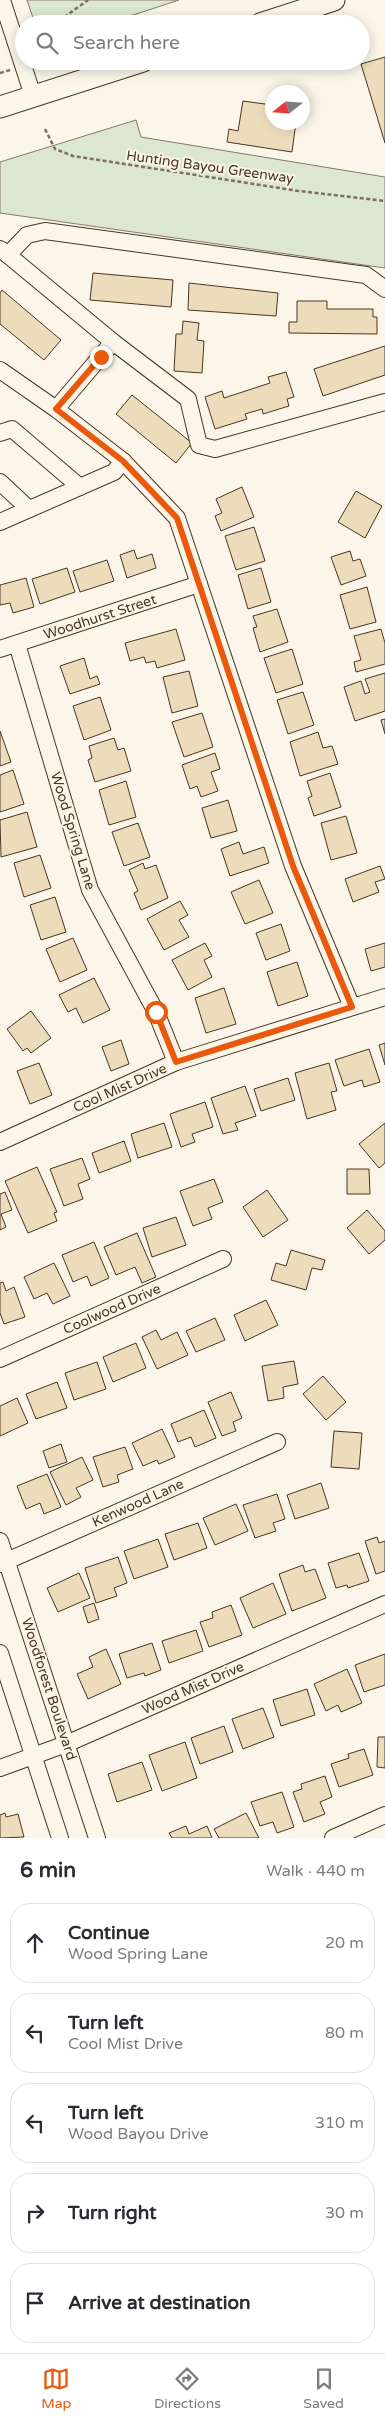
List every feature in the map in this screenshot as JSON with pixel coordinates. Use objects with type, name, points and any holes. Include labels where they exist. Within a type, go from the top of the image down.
[{"type":"main road","points":[[288,15],[334,0]]},
{"type":"main road","points":[[0,107],[115,70]]},
{"type":"street","points":[[2,0],[15,40]]},
{"type":"street","points":[[25,70],[33,96]]},
{"type":"street","points":[[385,289],[366,275],[46,230],[27,235],[4,252],[113,342],[188,400],[199,445],[215,449],[385,402]]},
{"type":"street","points":[[56,409],[113,342]]},
{"type":"street","points":[[2,373],[56,409],[123,461],[177,518],[293,866],[352,1007]]},
{"type":"street","points":[[0,433],[12,429],[80,487]]},
{"type":"street","points":[[0,522],[114,472],[123,461]]},
{"type":"street","points":[[0,482],[29,509]]},
{"type":"street","name":"Woodhurst Street","points":[[0,649],[199,584]]},
{"type":"street","name":"Wood Spring Lane","points":[[17,644],[90,890],[156,1012],[176,1062]]},
{"type":"street","name":"Cool Mist Drive","points":[[2,1138],[176,1062],[385,997]]},
{"type":"street","name":"Coolwood Drive","points":[[0,1359],[223,1259]]},
{"type":"street","name":"Kenwood Lane","points":[[3,1562],[277,1442]]},
{"type":"street","name":"Woodforest Boulevard","points":[[0,1541],[3,1562],[97,1838]]},
{"type":"street","name":"Wood Mist Drive","points":[[0,1768],[66,1744],[385,1604]]},
{"type":"street","points":[[0,1653],[60,1838]]},
{"type":"street","points":[[333,1838],[385,1815]]},
{"type":"path","points":[[67,15],[88,0]]},
{"type":"path","name":"Hunting Bayou Greenway","points":[[46,129],[56,150],[81,157],[299,191],[385,201]]},
{"type":"green space","points":[[27,0],[179,0],[133,15],[32,15]]},
{"type":"green space","points":[[136,120],[141,137],[385,177],[385,268],[0,213],[0,162]]},
{"type":"building","points":[[385,57],[385,143],[363,70],[370,70],[370,61]]},
{"type":"building","points":[[243,101],[265,104],[265,130],[295,130],[292,152],[227,142],[229,129],[238,131]]},
{"type":"building","points":[[93,273],[173,280],[171,307],[90,300]]},
{"type":"building","points":[[189,283],[278,293],[276,316],[188,310]]},
{"type":"building","points":[[2,290],[61,340],[44,360],[0,324],[0,293]]},
{"type":"building","points":[[297,301],[327,301],[327,309],[373,309],[373,317],[377,317],[377,334],[289,333],[289,322],[297,322]]},
{"type":"building","points":[[183,321],[199,323],[197,340],[204,341],[202,373],[174,371],[176,334],[182,334]]},
{"type":"building","points":[[385,346],[385,375],[323,396],[314,369]]},
{"type":"building","points":[[286,372],[294,397],[287,399],[289,406],[263,414],[262,409],[245,414],[247,419],[215,429],[205,397],[222,391],[224,398],[270,383],[268,377]]},
{"type":"building","points":[[132,395],[192,443],[176,463],[116,414]]},
{"type":"building","points":[[242,487],[254,517],[221,531],[215,516],[222,513],[216,499]]},
{"type":"building","points":[[356,491],[382,506],[365,538],[338,522]]},
{"type":"building","points":[[254,527],[265,561],[236,570],[225,536]]},
{"type":"building","points":[[134,550],[137,559],[152,554],[156,568],[127,578],[120,555]]},
{"type":"building","points":[[350,551],[353,561],[360,559],[366,576],[341,585],[331,557]]},
{"type":"building","points":[[107,560],[114,581],[80,592],[73,571]]},
{"type":"building","points":[[67,568],[75,592],[40,604],[32,579]]},
{"type":"building","points":[[261,568],[271,602],[248,609],[238,575]]},
{"type":"building","points":[[26,578],[34,607],[13,613],[10,603],[0,605],[0,585]]},
{"type":"building","points":[[367,587],[376,622],[350,629],[340,595]]},
{"type":"building","points":[[277,609],[288,642],[260,652],[253,628],[257,627],[253,616]]},
{"type":"building","points":[[176,629],[185,660],[157,668],[155,661],[146,663],[144,657],[130,661],[125,643]]},
{"type":"building","points":[[381,629],[385,643],[385,664],[356,672],[354,662],[361,660],[354,636]]},
{"type":"building","points":[[292,649],[303,684],[276,693],[264,658]]},
{"type":"building","points":[[84,658],[90,679],[97,676],[100,684],[70,694],[60,666]]},
{"type":"building","points":[[189,671],[198,706],[172,713],[163,677]]},
{"type":"building","points":[[385,673],[385,711],[355,721],[344,687],[361,681],[365,694],[370,692],[365,679]]},
{"type":"building","points":[[303,692],[314,725],[288,734],[277,700]]},
{"type":"building","points":[[100,697],[111,730],[84,740],[73,706]]},
{"type":"building","points":[[202,713],[213,747],[184,757],[172,722]]},
{"type":"building","points":[[385,719],[385,734],[381,720]]},
{"type":"building","points":[[0,731],[11,762],[0,766]]},
{"type":"building","points":[[318,732],[323,748],[332,746],[338,764],[300,776],[290,742]]},
{"type":"building","points":[[114,738],[118,750],[124,748],[131,771],[95,782],[88,760],[92,758],[89,746]]},
{"type":"building","points":[[215,753],[220,769],[211,772],[218,791],[201,797],[197,786],[190,789],[182,765]]},
{"type":"building","points":[[13,770],[24,804],[0,812],[0,775]]},
{"type":"building","points":[[330,773],[341,807],[314,816],[308,798],[312,796],[307,781]]},
{"type":"building","points":[[126,781],[136,817],[109,825],[99,790]]},
{"type":"building","points":[[228,800],[237,831],[211,838],[202,808]]},
{"type":"building","points":[[27,812],[37,847],[1,857],[0,820]]},
{"type":"building","points":[[346,816],[357,853],[331,860],[321,823]]},
{"type":"building","points":[[138,823],[150,857],[124,866],[112,832]]},
{"type":"building","points":[[239,842],[243,854],[264,847],[269,863],[230,876],[221,849]]},
{"type":"building","points":[[40,855],[51,888],[24,897],[14,863]]},
{"type":"building","points":[[143,863],[145,869],[156,865],[168,898],[141,910],[134,893],[138,891],[129,870]]},
{"type":"building","points":[[380,866],[385,879],[375,882],[379,892],[353,902],[345,879]]},
{"type":"building","points":[[259,880],[273,913],[245,924],[231,892]]},
{"type":"building","points":[[55,897],[66,932],[41,940],[30,905]]},
{"type":"building","points":[[180,901],[188,915],[179,920],[189,937],[164,950],[147,919]]},
{"type":"building","points":[[281,924],[290,951],[266,960],[256,933]]},
{"type":"building","points":[[73,938],[87,970],[60,982],[46,949]]},
{"type":"building","points":[[205,943],[212,956],[204,960],[212,977],[188,990],[172,960]]},
{"type":"building","points":[[385,943],[385,967],[371,971],[365,949]]},
{"type":"building","points":[[297,962],[308,996],[278,1006],[267,972]]},
{"type":"building","points":[[94,978],[110,1010],[83,1023],[76,1008],[68,1012],[59,995]]},
{"type":"building","points":[[224,988],[236,1024],[206,1033],[195,998]]},
{"type":"building","points":[[31,1011],[51,1038],[31,1053],[27,1048],[23,1051],[7,1029]]},
{"type":"building","points":[[121,1040],[129,1064],[111,1071],[102,1047]]},
{"type":"building","points":[[385,1043],[385,1065],[379,1045]]},
{"type":"building","points":[[369,1049],[380,1082],[364,1087],[362,1080],[344,1086],[335,1060]]},
{"type":"building","points":[[39,1063],[52,1095],[30,1104],[17,1071]]},
{"type":"building","points":[[329,1063],[337,1091],[331,1092],[336,1110],[307,1119],[295,1073]]},
{"type":"building","points":[[288,1078],[295,1100],[261,1111],[254,1089]]},
{"type":"building","points":[[245,1086],[256,1116],[235,1123],[238,1130],[223,1134],[211,1098]]},
{"type":"building","points":[[205,1102],[213,1127],[192,1134],[195,1142],[181,1147],[170,1114]]},
{"type":"building","points":[[164,1123],[172,1147],[138,1158],[131,1134]]},
{"type":"building","points":[[385,1123],[385,1163],[379,1168],[359,1144]]},
{"type":"building","points":[[124,1141],[131,1161],[99,1173],[92,1153]]},
{"type":"building","points":[[82,1158],[90,1179],[78,1184],[83,1199],[64,1206],[50,1169]]},
{"type":"building","points":[[37,1167],[57,1212],[54,1213],[57,1221],[28,1233],[5,1181]]},
{"type":"building","points":[[347,1169],[369,1169],[370,1194],[347,1194]]},
{"type":"building","points":[[214,1179],[223,1202],[208,1208],[212,1219],[193,1226],[180,1191]]},
{"type":"building","points":[[267,1190],[288,1220],[263,1237],[243,1207]]},
{"type":"building","points":[[5,1192],[12,1210],[1,1214],[6,1227],[0,1230],[0,1194]]},
{"type":"building","points":[[367,1210],[385,1231],[385,1240],[369,1254],[347,1228]]},
{"type":"building","points":[[176,1217],[186,1245],[152,1257],[143,1228]]},
{"type":"building","points":[[137,1233],[156,1277],[142,1283],[135,1267],[116,1275],[104,1247]]},
{"type":"building","points":[[94,1242],[109,1278],[91,1286],[87,1276],[73,1282],[62,1255]]},
{"type":"building","points":[[291,1250],[325,1260],[322,1270],[312,1268],[306,1290],[271,1280],[276,1263],[286,1266]]},
{"type":"building","points":[[54,1263],[70,1296],[53,1304],[47,1293],[34,1299],[24,1277]]},
{"type":"building","points":[[3,1282],[6,1291],[14,1287],[25,1317],[4,1324],[0,1313],[0,1283]]},
{"type":"building","points":[[266,1300],[278,1325],[245,1341],[234,1315]]},
{"type":"building","points":[[215,1318],[225,1340],[196,1352],[186,1331]]},
{"type":"building","points":[[156,1330],[161,1340],[177,1332],[188,1355],[157,1369],[142,1337]]},
{"type":"building","points":[[136,1343],[146,1368],[113,1382],[103,1357]]},
{"type":"building","points":[[294,1361],[298,1384],[283,1387],[284,1398],[268,1401],[262,1366]]},
{"type":"building","points":[[97,1362],[106,1389],[74,1400],[65,1373]]},
{"type":"building","points":[[323,1376],[346,1402],[326,1420],[303,1394]]},
{"type":"building","points":[[57,1382],[67,1408],[36,1419],[26,1394]]},
{"type":"building","points":[[231,1392],[242,1418],[233,1422],[236,1431],[222,1436],[208,1402]]},
{"type":"building","points":[[17,1398],[28,1423],[0,1436],[0,1406]]},
{"type":"building","points":[[204,1410],[216,1438],[195,1447],[191,1437],[178,1442],[171,1424]]},
{"type":"building","points":[[162,1429],[175,1457],[159,1464],[157,1460],[143,1466],[132,1443]]},
{"type":"building","points":[[334,1431],[362,1433],[359,1469],[331,1467]]},
{"type":"building","points":[[61,1444],[67,1462],[49,1468],[43,1451]]},
{"type":"building","points":[[125,1447],[133,1469],[117,1475],[119,1482],[103,1487],[93,1457]]},
{"type":"building","points":[[82,1457],[93,1480],[76,1488],[81,1497],[66,1505],[50,1472]]},
{"type":"building","points":[[47,1474],[61,1507],[44,1514],[40,1503],[26,1509],[17,1486]]},
{"type":"building","points":[[321,1483],[329,1508],[295,1519],[287,1495]]},
{"type":"building","points":[[277,1494],[285,1519],[273,1523],[276,1531],[255,1538],[243,1505]]},
{"type":"building","points":[[236,1504],[248,1531],[215,1545],[203,1518]]},
{"type":"building","points":[[198,1523],[207,1548],[174,1560],[165,1534]]},
{"type":"building","points":[[377,1537],[379,1543],[385,1541],[385,1571],[376,1574],[365,1541]]},
{"type":"building","points":[[158,1539],[168,1567],[134,1579],[124,1551]]},
{"type":"building","points":[[359,1553],[369,1581],[348,1588],[347,1585],[336,1588],[328,1563]]},
{"type":"building","points":[[118,1557],[127,1583],[114,1588],[117,1596],[96,1603],[85,1568]]},
{"type":"building","points":[[303,1565],[305,1572],[315,1569],[326,1598],[292,1611],[279,1574]]},
{"type":"building","points":[[79,1573],[90,1598],[58,1612],[47,1588]]},
{"type":"building","points":[[273,1583],[286,1614],[253,1628],[240,1598]]},
{"type":"building","points":[[94,1603],[99,1619],[88,1623],[83,1607]]},
{"type":"building","points":[[231,1605],[242,1635],[209,1647],[200,1622],[213,1618],[212,1612]]},
{"type":"building","points":[[196,1630],[203,1651],[169,1663],[162,1641]]},
{"type":"building","points":[[152,1643],[161,1670],[145,1676],[144,1673],[127,1678],[119,1654]]},
{"type":"building","points":[[106,1649],[121,1684],[88,1699],[77,1674],[93,1667],[89,1657]]},
{"type":"building","points":[[385,1654],[385,1685],[364,1692],[355,1665]]},
{"type":"building","points":[[347,1669],[362,1703],[341,1712],[338,1705],[326,1711],[314,1684]]},
{"type":"building","points":[[307,1689],[315,1715],[281,1726],[273,1700]]},
{"type":"building","points":[[263,1708],[274,1737],[243,1749],[232,1719]]},
{"type":"building","points":[[224,1726],[233,1752],[200,1764],[191,1738]]},
{"type":"building","points":[[378,1737],[385,1737],[385,1768],[377,1767]]},
{"type":"building","points":[[185,1742],[197,1778],[162,1791],[149,1755]]},
{"type":"building","points":[[364,1749],[373,1775],[339,1787],[331,1764],[349,1758],[348,1754]]},
{"type":"building","points":[[142,1762],[152,1790],[117,1802],[108,1774]]},
{"type":"building","points":[[325,1776],[332,1797],[320,1802],[325,1814],[304,1822],[293,1792],[302,1789],[301,1784]]},
{"type":"building","points":[[282,1792],[294,1827],[277,1833],[273,1822],[260,1826],[251,1802]]},
{"type":"building","points":[[5,1813],[6,1817],[18,1814],[24,1837],[0,1838],[0,1815]]},
{"type":"building","points":[[246,1813],[259,1838],[219,1838],[214,1829]]},
{"type":"building","points":[[186,1826],[189,1834],[207,1826],[212,1838],[172,1838],[169,1833]]},
{"type":"route","points":[[101,357],[56,409],[123,461],[177,518],[293,866],[352,1007],[176,1062],[156,1012]]}]
